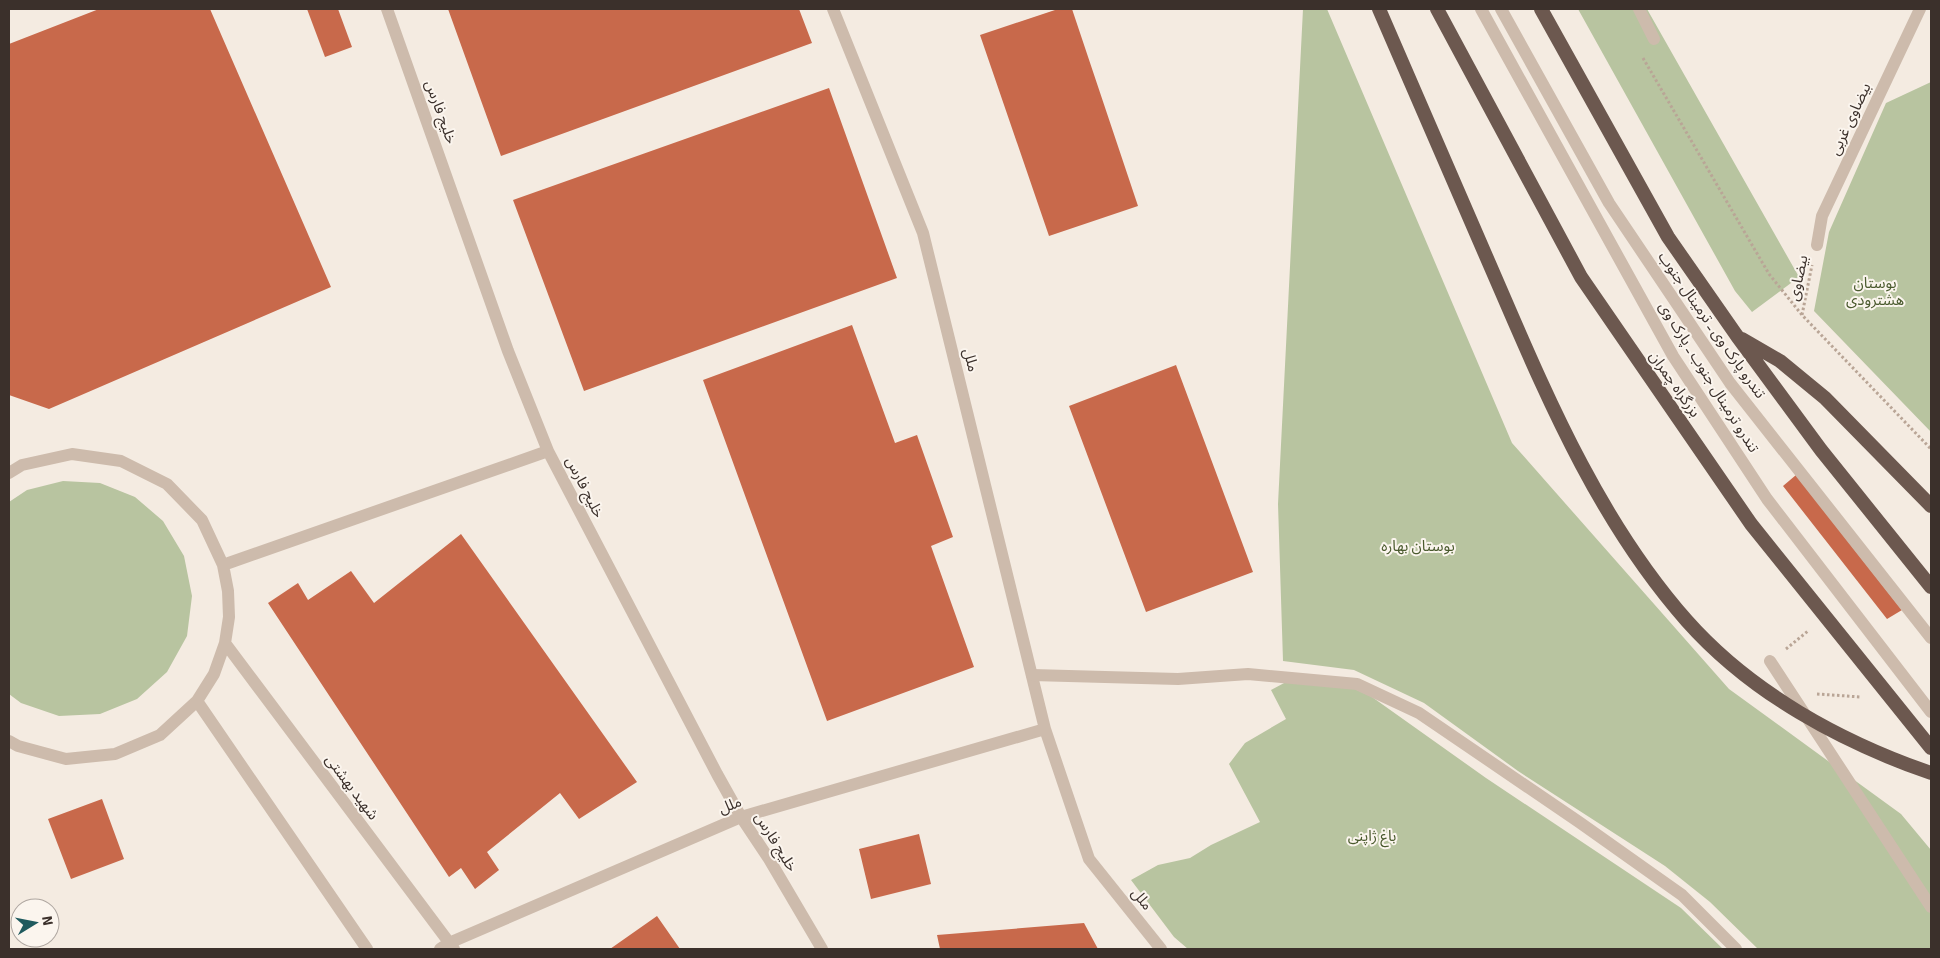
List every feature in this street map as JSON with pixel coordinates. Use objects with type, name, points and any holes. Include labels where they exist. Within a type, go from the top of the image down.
[{"type":"highway","points":[[1379,9],[1528,352],[1571,445],[1613,521],[1652,578],[1689,623],[1730,662],[1770,693],[1808,717],[1863,746],[1931,773]]},
{"type":"highway","name":"بزرگراه چمران","points":[[1437,9],[1581,277],[1751,524],[1931,748]]},
{"type":"highway","points":[[1541,9],[1668,237],[1820,450],[1931,587]]},
{"type":"highway","points":[[1737,336],[1780,361],[1825,398],[1931,506]]},
{"type":"street","name":"خلیج فارس","points":[[387,9],[505,342],[548,451],[741,816],[769,859],[822,949]]},
{"type":"street","name":"ملل","points":[[833,9],[923,233],[1045,729],[1089,859],[1162,949]]},
{"type":"street","name":"تندرو ترمینال جنوب ـ پارک وی","points":[[1481,9],[1673,356],[1767,499],[1931,712]]},
{"type":"street","name":"تندرو پارک وی ـ ترمینال جنوب","points":[[1501,9],[1609,203],[1730,383],[1931,638]]},
{"type":"street","points":[[1639,9],[1654,39]]},
{"type":"street","name":"بیضاوی غربی","points":[[1817,245],[1822,216],[1920,9]]},
{"type":"street","points":[[223,565],[548,451]]},
{"type":"street","points":[[9,473],[22,465],[72,454],[121,461],[167,484],[202,520],[223,565],[228,591],[229,618],[225,643],[214,674],[197,702],[160,735],[115,754],[66,759],[18,746],[9,741]]},
{"type":"street","name":"شهید بهشتی","points":[[225,643],[448,947]]},
{"type":"street","points":[[1770,662],[1931,907]]},
{"type":"street","points":[[1032,675],[1178,679],[1248,674],[1357,684],[1419,713],[1579,822],[1682,895],[1736,949]]},
{"type":"street","points":[[197,702],[367,949]]},
{"type":"street","name":"ملل","points":[[448,947],[741,816],[1045,729]]},
{"type":"path","points":[[1642,56],[1768,274],[1802,315],[1931,449]]},
{"type":"path","name":"بیضاوی","points":[[1802,315],[1817,245]]},
{"type":"path","points":[[1770,662],[1826,617]]},
{"type":"green space","name":"بوستان بهاره","points":[[1303,9],[1327,9],[1512,443],[1729,689],[1901,814],[1931,850],[1931,949],[1758,949],[1710,902],[1665,866],[1518,771],[1424,703],[1354,670],[1283,661],[1278,504]]},
{"type":"green space","points":[[1578,9],[1647,9],[1799,277],[1752,312],[1735,291]]},
{"type":"green space","name":"بوستان هشترودی","points":[[1931,82],[1931,432],[1814,311],[1829,232],[1886,103]]},
{"type":"green space","points":[[63,481],[100,483],[135,497],[163,521],[184,556],[192,596],[187,636],[167,672],[137,699],[100,714],[59,716],[21,703],[9,694],[9,502],[27,490]]},
{"type":"green space","name":"باغ ژاپنی","points":[[1301,674],[1332,678],[1372,697],[1486,778],[1681,908],[1723,949],[1188,949],[1174,937],[1131,880],[1158,865],[1190,858],[1211,845],[1260,822],[1229,764],[1245,743],[1286,719],[1271,690]]},
{"type":"building","points":[[99,9],[210,9],[331,287],[49,409],[9,395],[9,44]]},
{"type":"building","points":[[307,9],[338,9],[352,47],[325,57]]},
{"type":"building","points":[[448,9],[799,9],[812,43],[501,156]]},
{"type":"building","points":[[1058,9],[1072,9],[1138,206],[1049,236],[980,35]]},
{"type":"building","points":[[829,88],[897,278],[584,391],[513,200]]},
{"type":"building","points":[[852,325],[895,443],[917,435],[953,537],[931,546],[974,667],[827,721],[703,380]]},
{"type":"building","points":[[1176,365],[1253,572],[1146,612],[1069,406]]},
{"type":"building","points":[[1796,475],[1902,610],[1887,619],[1783,486]]},
{"type":"building","points":[[461,534],[637,782],[579,819],[560,793],[487,852],[499,870],[475,889],[461,868],[449,877],[268,603],[298,583],[308,600],[351,571],[374,603]]},
{"type":"building","points":[[102,799],[124,859],[71,879],[48,819]]},
{"type":"building","points":[[919,834],[931,884],[871,899],[859,849]]},
{"type":"building","points":[[657,916],[680,949],[610,949]]},
{"type":"building","points":[[1084,923],[1098,949],[940,949],[937,935]]}]
